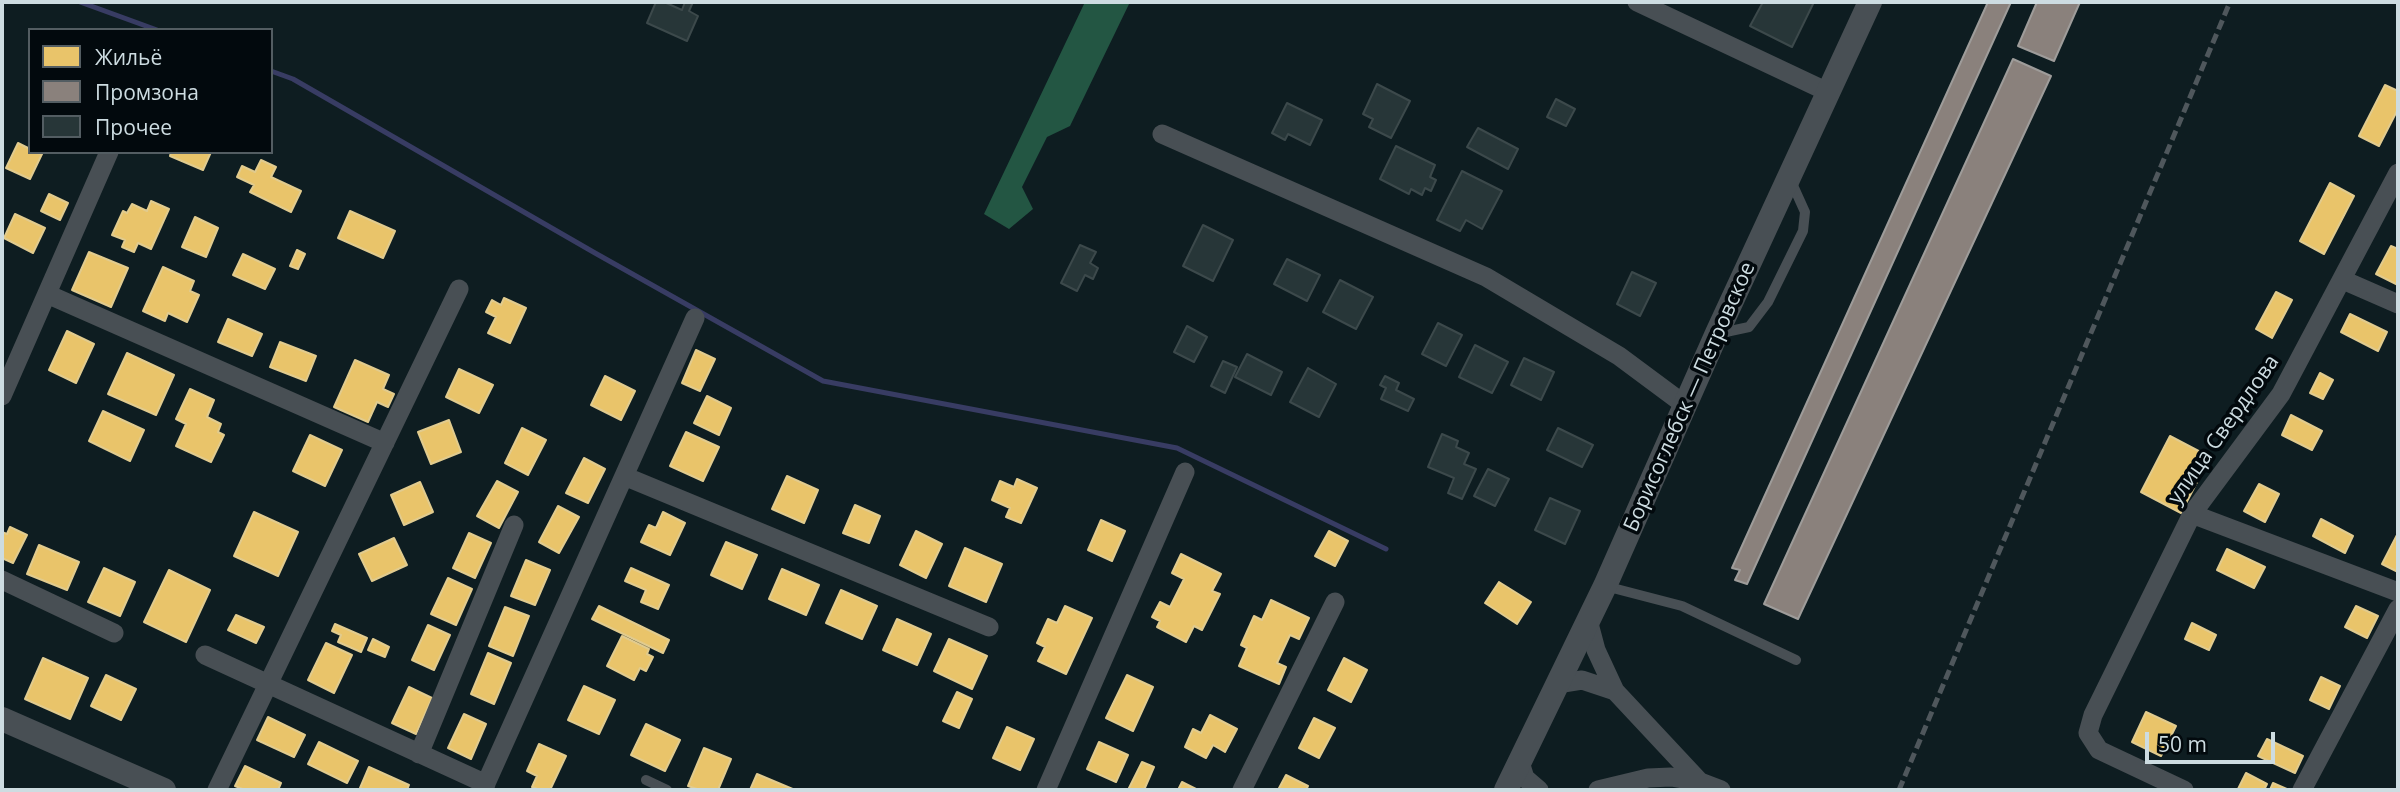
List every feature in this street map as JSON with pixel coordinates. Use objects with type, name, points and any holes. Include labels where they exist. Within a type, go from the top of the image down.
[{"type":"street","points":[[1637,2],[1828,92]]},
{"type":"street","name":"Борисоглебск — Петровское","points":[[1506,790],[1605,586],[1717,333],[1870,2]]},
{"type":"street","points":[[1162,134],[1486,277],[1619,356],[1685,405]]},
{"type":"street","points":[[2,396],[108,154]]},
{"type":"street","name":"улица Свердлова","points":[[2184,790],[2099,750],[2088,733],[2093,715],[2192,514],[2281,394],[2398,173]]},
{"type":"street","points":[[2343,280],[2398,304]]},
{"type":"street","points":[[218,790],[459,289]]},
{"type":"street","points":[[47,294],[385,443]]},
{"type":"street","points":[[205,655],[484,787],[695,318]]},
{"type":"street","points":[[1046,790],[1185,472]]},
{"type":"street","points":[[624,477],[989,627]]},
{"type":"street","points":[[2192,514],[2398,592]]},
{"type":"street","points":[[419,754],[514,525]]},
{"type":"street","points":[[2,580],[114,633]]},
{"type":"street","points":[[1242,790],[1335,602]]},
{"type":"street","points":[[2302,790],[2398,609]]},
{"type":"street","points":[[1588,620],[1597,650],[1615,691],[1700,782]]},
{"type":"street","points":[[1557,684],[1582,680],[1615,691]]},
{"type":"street","points":[[2,719],[164,790]]},
{"type":"street","points":[[1520,762],[1525,778],[1539,790]]},
{"type":"street","points":[[1598,790],[1648,778],[1671,777],[1700,782],[1721,790]]},
{"type":"lane","points":[[1717,333],[1748,327],[1768,302],[1803,231],[1805,212],[1789,177]]},
{"type":"lane","points":[[1605,586],[1682,606],[1796,660]]},
{"type":"lane","points":[[646,780],[667,790]]},
{"type":"green space","points":[[1085,2],[1130,2],[1070,126],[1047,137],[1022,187],[1033,209],[1009,229],[984,214]]},
{"type":"building: Жильё","points":[[2385,85],[2398,91],[2398,109],[2379,146],[2359,136]]},
{"type":"building: Жильё","points":[[18,143],[28,148],[28,154],[42,154],[30,179],[6,168]]},
{"type":"building: Жильё","points":[[170,154],[210,154],[203,170]]},
{"type":"building: Жильё","points":[[261,160],[276,167],[271,177],[301,191],[291,212],[250,192],[254,185],[237,177],[242,166],[255,172]]},
{"type":"building: Жильё","points":[[2330,183],[2354,196],[2324,254],[2300,241]]},
{"type":"building: Жильё","points":[[49,194],[68,203],[60,220],[41,211]]},
{"type":"building: Жильё","points":[[151,201],[169,209],[151,249],[138,243],[134,252],[122,247],[125,240],[112,235],[123,211],[127,213],[132,204],[147,211]]},
{"type":"building: Жильё","points":[[350,211],[395,231],[383,258],[338,238]]},
{"type":"building: Жильё","points":[[15,214],[45,228],[33,253],[4,238]]},
{"type":"building: Жильё","points":[[195,217],[218,228],[206,257],[182,247]]},
{"type":"building: Жильё","points":[[2391,246],[2398,249],[2398,285],[2376,274]]},
{"type":"building: Жильё","points":[[297,250],[305,254],[298,269],[290,266]]},
{"type":"building: Жильё","points":[[89,252],[128,268],[111,307],[72,290]]},
{"type":"building: Жильё","points":[[243,254],[275,269],[265,289],[233,275]]},
{"type":"building: Жильё","points":[[163,267],[194,281],[190,291],[199,295],[187,322],[168,313],[165,321],[143,311]]},
{"type":"building: Жильё","points":[[2276,292],[2292,300],[2272,338],[2256,329]]},
{"type":"building: Жильё","points":[[504,298],[526,308],[510,343],[488,333],[496,317],[486,312],[492,300],[501,305]]},
{"type":"building: Жильё","points":[[2350,314],[2387,332],[2378,351],[2341,332]]},
{"type":"building: Жильё","points":[[228,319],[262,334],[252,356],[218,342]]},
{"type":"building: Жильё","points":[[67,331],[94,344],[76,383],[49,370]]},
{"type":"building: Жильё","points":[[280,342],[316,356],[306,381],[270,367]]},
{"type":"building: Жильё","points":[[696,350],[715,359],[700,391],[682,383]]},
{"type":"building: Жильё","points":[[127,353],[174,375],[156,415],[108,394]]},
{"type":"building: Жильё","points":[[355,360],[389,375],[383,389],[394,394],[388,407],[377,402],[368,422],[334,407]]},
{"type":"building: Жильё","points":[[459,369],[493,385],[479,413],[446,397]]},
{"type":"building: Жильё","points":[[2320,373],[2333,380],[2323,399],[2310,393]]},
{"type":"building: Жильё","points":[[605,376],[635,391],[621,420],[591,405]]},
{"type":"building: Жильё","points":[[190,389],[214,400],[207,417],[221,424],[218,432],[224,435],[211,462],[176,446],[186,424],[176,419]]},
{"type":"building: Жильё","points":[[707,396],[731,408],[719,435],[694,423]]},
{"type":"building: Жильё","points":[[103,411],[144,430],[130,461],[89,441]]},
{"type":"building: Жильё","points":[[2291,415],[2322,431],[2312,450],[2282,435]]},
{"type":"building: Жильё","points":[[449,420],[461,452],[431,464],[418,432]]},
{"type":"building: Жильё","points":[[522,428],[546,440],[528,475],[505,463]]},
{"type":"building: Жильё","points":[[686,432],[719,447],[703,481],[670,466]]},
{"type":"building: Жильё","points":[[310,435],[342,450],[325,486],[293,471]]},
{"type":"building: Жильё","points":[[2170,436],[2210,457],[2181,513],[2141,492]]},
{"type":"building: Жильё","points":[[584,458],[605,469],[588,503],[566,493]]},
{"type":"building: Жильё","points":[[787,476],[818,490],[804,523],[772,509]]},
{"type":"building: Жильё","points":[[1017,479],[1037,488],[1021,523],[1006,517],[1010,508],[992,500],[1000,481],[1014,487]]},
{"type":"building: Жильё","points":[[497,481],[518,492],[499,528],[477,516]]},
{"type":"building: Жильё","points":[[420,482],[433,512],[404,525],[391,495]]},
{"type":"building: Жильё","points":[[2259,484],[2279,494],[2265,522],[2244,511]]},
{"type":"building: Жильё","points":[[855,505],[880,516],[869,543],[843,533]]},
{"type":"building: Жильё","points":[[558,506],[579,517],[559,553],[539,542]]},
{"type":"building: Жильё","points":[[254,512],[298,532],[278,576],[234,556]]},
{"type":"building: Жильё","points":[[663,512],[685,523],[670,555],[641,542],[649,525],[656,528]]},
{"type":"building: Жильё","points":[[2321,519],[2353,536],[2345,553],[2313,536]]},
{"type":"building: Жильё","points":[[1101,520],[1125,531],[1112,561],[1088,550]]},
{"type":"building: Жильё","points":[[10,527],[27,535],[13,563],[2,558],[2,532],[7,534]]},
{"type":"building: Жильё","points":[[916,531],[942,544],[926,578],[900,565]]},
{"type":"building: Жильё","points":[[1329,531],[1348,541],[1335,566],[1315,556]]},
{"type":"building: Жильё","points":[[469,533],[491,543],[475,578],[453,568]]},
{"type":"building: Жильё","points":[[2398,533],[2398,572],[2382,564]]},
{"type":"building: Жильё","points":[[394,538],[407,565],[372,581],[359,554]]},
{"type":"building: Жильё","points":[[726,542],[757,555],[742,589],[711,575]]},
{"type":"building: Жильё","points":[[39,545],[79,562],[67,590],[27,574]]},
{"type":"building: Жильё","points":[[965,548],[1002,564],[986,602],[949,586]]},
{"type":"building: Жильё","points":[[2227,549],[2265,567],[2254,588],[2217,570]]},
{"type":"building: Жильё","points":[[1181,554],[1221,574],[1212,591],[1220,594],[1202,630],[1194,626],[1186,642],[1157,627],[1160,621],[1152,617],[1160,602],[1170,607],[1184,579],[1172,573]]},
{"type":"building: Жильё","points":[[526,560],[550,570],[535,605],[511,596]]},
{"type":"building: Жильё","points":[[104,568],[135,582],[120,616],[88,602]]},
{"type":"building: Жильё","points":[[631,568],[669,585],[658,609],[641,602],[646,590],[625,581]]},
{"type":"building: Жильё","points":[[782,569],[819,585],[806,615],[769,599]]},
{"type":"building: Жильё","points":[[169,570],[210,590],[186,642],[144,622]]},
{"type":"building: Жильё","points":[[448,578],[472,589],[456,625],[431,614]]},
{"type":"building: Жильё","points":[[1499,582],[1531,602],[1517,624],[1485,603]]},
{"type":"building: Жильё","points":[[841,590],[877,606],[862,639],[826,623]]},
{"type":"building: Жильё","points":[[1271,600],[1309,618],[1299,639],[1290,635],[1277,663],[1286,667],[1279,684],[1239,666],[1247,648],[1241,645],[1254,616],[1262,620]]},
{"type":"building: Жильё","points":[[599,606],[669,640],[663,653],[592,619]]},
{"type":"building: Жильё","points":[[1065,606],[1092,618],[1066,674],[1038,661],[1045,647],[1037,643],[1048,619],[1057,623]]},
{"type":"building: Жильё","points":[[2356,606],[2378,616],[2367,638],[2345,627]]},
{"type":"building: Жильё","points":[[505,607],[529,616],[513,656],[489,646]]},
{"type":"building: Жильё","points":[[236,615],[264,627],[256,643],[228,630]]},
{"type":"building: Жильё","points":[[897,619],[931,634],[917,665],[883,650]]},
{"type":"building: Жильё","points":[[2192,623],[2216,635],[2209,650],[2185,639]]},
{"type":"building: Жильё","points":[[335,624],[367,638],[361,652],[338,642],[341,635],[332,631]]},
{"type":"building: Жильё","points":[[428,625],[450,635],[434,670],[412,660]]},
{"type":"building: Жильё","points":[[622,636],[649,649],[647,654],[653,657],[646,671],[640,668],[634,680],[607,666]]},
{"type":"building: Жильё","points":[[373,639],[389,647],[385,657],[368,650]]},
{"type":"building: Жильё","points":[[949,639],[987,656],[972,689],[934,671]]},
{"type":"building: Жильё","points":[[326,643],[352,655],[334,693],[308,680]]},
{"type":"building: Жильё","points":[[488,653],[511,663],[494,704],[471,694]]},
{"type":"building: Жильё","points":[[43,658],[88,678],[70,719],[25,699]]},
{"type":"building: Жильё","points":[[1344,658],[1367,670],[1351,702],[1328,690]]},
{"type":"building: Жильё","points":[[106,675],[136,689],[121,720],[91,706]]},
{"type":"building: Жильё","points":[[1127,675],[1153,687],[1133,731],[1106,718]]},
{"type":"building: Жильё","points":[[2321,677],[2340,686],[2329,709],[2310,700]]},
{"type":"building: Жильё","points":[[584,686],[615,700],[599,734],[568,720]]},
{"type":"building: Жильё","points":[[409,687],[432,698],[416,734],[392,723]]},
{"type":"building: Жильё","points":[[957,692],[972,699],[959,728],[943,721]]},
{"type":"building: Жильё","points":[[2146,712],[2176,726],[2161,756],[2132,742]]},
{"type":"building: Жильё","points":[[464,714],[486,724],[471,759],[448,748]]},
{"type":"building: Жильё","points":[[1210,715],[1237,729],[1225,752],[1213,745],[1206,758],[1185,747],[1193,729],[1201,733]]},
{"type":"building: Жильё","points":[[268,717],[305,735],[294,757],[257,740]]},
{"type":"building: Жильё","points":[[1314,718],[1335,728],[1319,758],[1299,748]]},
{"type":"building: Жильё","points":[[646,724],[680,740],[665,771],[631,755]]},
{"type":"building: Жильё","points":[[1007,727],[1034,739],[1020,770],[993,758]]},
{"type":"building: Жильё","points":[[2267,739],[2303,756],[2295,773],[2258,756]]},
{"type":"building: Жильё","points":[[319,742],[358,761],[347,783],[308,764]]},
{"type":"building: Жильё","points":[[1099,742],[1128,755],[1116,782],[1087,769]]},
{"type":"building: Жильё","points":[[539,744],[566,756],[550,790],[532,787],[537,776],[527,771]]},
{"type":"building: Жильё","points":[[704,748],[731,759],[718,790],[700,790],[688,786]]},
{"type":"building: Жильё","points":[[1142,762],[1154,767],[1144,790],[1128,790]]},
{"type":"building: Жильё","points":[[245,766],[281,783],[278,790],[245,790],[235,786]]},
{"type":"building: Жильё","points":[[369,767],[409,785],[407,790],[360,788]]},
{"type":"building: Жильё","points":[[2246,773],[2267,784],[2264,790],[2238,789]]},
{"type":"building: Жильё","points":[[757,774],[795,790],[750,790]]},
{"type":"building: Жильё","points":[[1286,775],[1308,786],[1306,790],[1278,790]]},
{"type":"building: Жильё","points":[[1182,782],[1198,790],[1178,790]]},
{"type":"building: Жильё","points":[[2273,783],[2289,790],[2270,790]]},
{"type":"building: Промзона","points":[[1988,2],[2011,2],[1747,584],[1735,580],[1740,570],[1732,568]]},
{"type":"building: Промзона","points":[[2037,2],[2080,2],[2054,61],[2018,46]]},
{"type":"building: Промзона","points":[[2013,59],[2051,76],[1798,619],[1764,604]]},
{"type":"building: Прочее","points":[[656,2],[664,2],[682,10],[685,2],[693,2],[689,11],[698,16],[687,41],[647,23]]},
{"type":"building: Прочее","points":[[1763,2],[1814,2],[1792,47],[1750,26]]},
{"type":"building: Прочее","points":[[1377,84],[1410,101],[1391,138],[1369,127],[1373,119],[1363,114]]},
{"type":"building: Прочее","points":[[1556,99],[1575,109],[1566,126],[1547,117]]},
{"type":"building: Прочее","points":[[1287,103],[1322,120],[1310,145],[1288,134],[1285,140],[1272,133]]},
{"type":"building: Прочее","points":[[1478,128],[1518,149],[1508,169],[1467,147]]},
{"type":"building: Прочее","points":[[1396,146],[1435,165],[1430,177],[1436,180],[1431,191],[1425,188],[1422,195],[1411,189],[1409,194],[1380,179]]},
{"type":"building: Прочее","points":[[1462,171],[1502,191],[1482,229],[1466,220],[1460,231],[1437,220]]},
{"type":"building: Прочее","points":[[1203,225],[1233,240],[1213,281],[1183,266]]},
{"type":"building: Прочее","points":[[1080,245],[1096,252],[1090,263],[1098,268],[1093,279],[1085,275],[1077,291],[1061,283]]},
{"type":"building: Прочее","points":[[1287,259],[1320,275],[1307,301],[1274,284]]},
{"type":"building: Прочее","points":[[1632,272],[1656,283],[1640,316],[1617,304]]},
{"type":"building: Прочее","points":[[1340,280],[1373,297],[1356,329],[1323,312]]},
{"type":"building: Прочее","points":[[1438,323],[1462,335],[1446,366],[1422,354]]},
{"type":"building: Прочее","points":[[1187,326],[1207,337],[1194,362],[1174,352]]},
{"type":"building: Прочее","points":[[1475,345],[1508,362],[1492,393],[1459,377]]},
{"type":"building: Прочее","points":[[1247,354],[1282,372],[1271,395],[1235,377]]},
{"type":"building: Прочее","points":[[1524,358],[1554,372],[1541,400],[1511,385]]},
{"type":"building: Прочее","points":[[1223,361],[1237,367],[1225,393],[1211,386]]},
{"type":"building: Прочее","points":[[1308,368],[1336,384],[1319,417],[1290,402]]},
{"type":"building: Прочее","points":[[1385,376],[1399,383],[1396,390],[1414,399],[1408,411],[1381,399],[1386,388],[1380,385]]},
{"type":"building: Прочее","points":[[1558,428],[1593,445],[1582,467],[1547,450]]},
{"type":"building: Прочее","points":[[1442,434],[1458,441],[1456,447],[1469,453],[1464,464],[1476,469],[1462,499],[1448,493],[1454,478],[1428,467]]},
{"type":"building: Прочее","points":[[1488,469],[1509,479],[1495,506],[1474,496]]},
{"type":"building: Прочее","points":[[1550,498],[1580,511],[1565,544],[1535,530]]},
{"type":"waterway","points":[[80,2],[152,28]]},
{"type":"waterway","points":[[273,72],[293,79],[823,381],[1177,448],[1386,549]]},
{"type":"railway","points":[[1899,790],[2230,2]]}]
